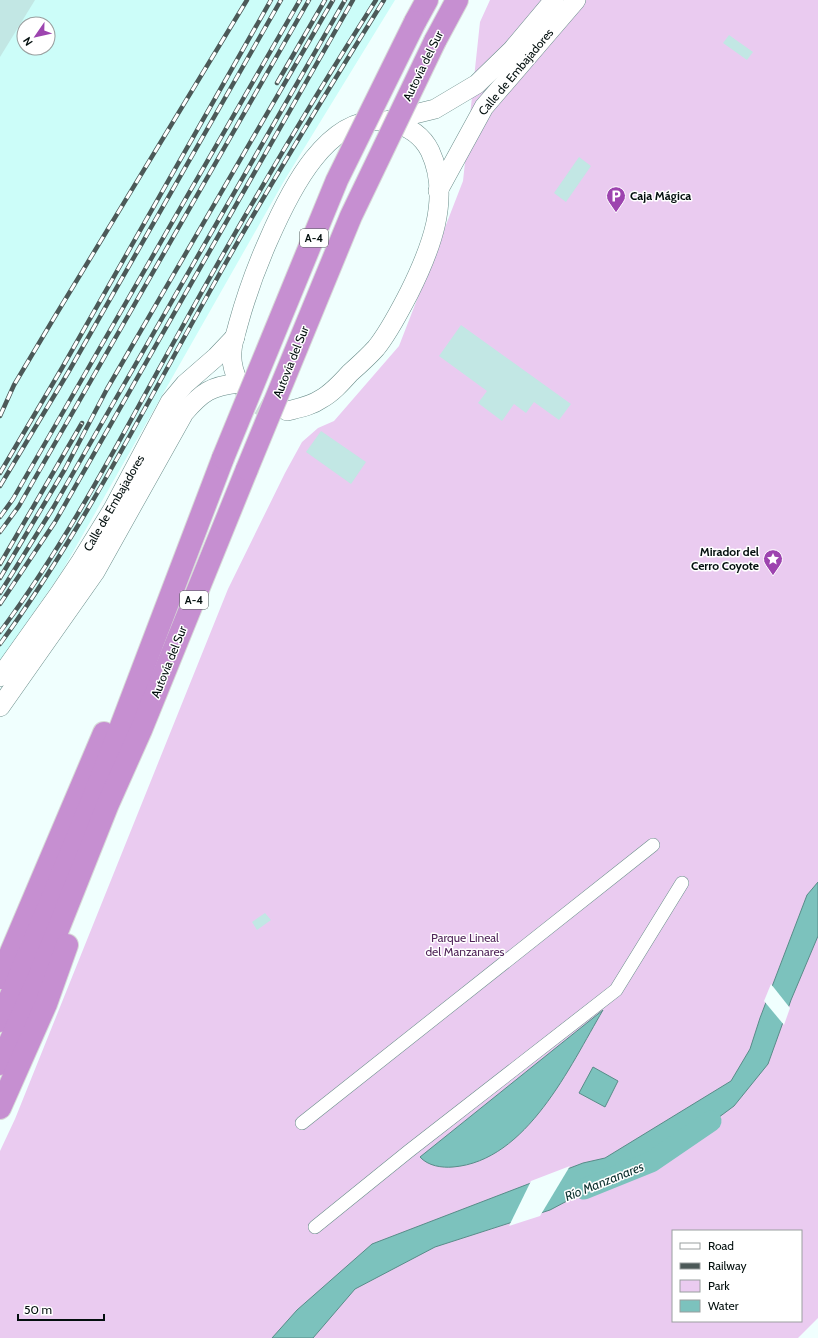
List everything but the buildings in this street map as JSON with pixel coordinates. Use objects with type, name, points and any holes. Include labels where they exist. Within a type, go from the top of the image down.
[{"type":"highway","name":"A-4","points":[[172,589],[223,458],[337,180],[427,0]]},
{"type":"highway","name":"Autovía del Sur","points":[[141,730],[351,216],[435,41],[457,0]]},
{"type":"highway","points":[[0,978],[93,756],[172,589]]},
{"type":"highway","points":[[0,1021],[102,775],[172,589]]},
{"type":"highway","points":[[0,1064],[39,977],[108,804],[141,730]]},
{"type":"highway","points":[[0,1108],[46,1004],[121,797],[141,730]]},
{"type":"main road","name":"Calle de Embajadores","points":[[0,707],[95,572],[184,414],[199,396],[214,388],[240,383],[232,362],[235,337],[253,278],[263,253],[300,176],[324,146],[341,132],[362,123],[386,121],[435,109],[477,84],[512,50],[554,0]]},
{"type":"main road","name":"Calle de Embajadores","points":[[438,191],[484,107],[576,0]]},
{"type":"main road","points":[[288,411],[320,400],[332,391],[376,348],[399,311],[426,258],[436,224],[438,191],[435,168],[429,150],[417,134],[411,130],[386,121]]},
{"type":"main road","name":"Calle de Embajadores","points":[[0,677],[59,594],[85,554],[112,509],[170,402],[185,384],[216,357],[235,337]]},
{"type":"street","points":[[302,1122],[653,845]]},
{"type":"street","points":[[315,1227],[616,990],[682,883]]},
{"type":"shaded area","points":[[0,0],[395,0],[284,181],[61,573],[0,661]]},
{"type":"green space","name":"Parque Lineal del Manzanares","points":[[490,0],[818,0],[818,1318],[798,1338],[0,1338],[0,1151],[15,1119],[228,589],[285,473],[302,442],[318,428],[334,421],[399,346],[463,181],[480,22]]},
{"type":"water","points":[[818,882],[818,936],[791,1000],[768,1064],[734,1106],[703,1129],[550,1210],[435,1247],[355,1289],[313,1338],[272,1338],[297,1310],[372,1244],[583,1163],[605,1158],[731,1081],[750,1049],[760,1018],[807,895]]},
{"type":"water","points":[[603,1010],[561,1083],[524,1129],[503,1148],[479,1161],[453,1167],[435,1166],[420,1157]]},
{"type":"water","points":[[593,1067],[618,1081],[605,1107],[579,1093]]},
{"type":"pier","points":[[771,984],[790,1008],[784,1025],[764,1001]]},
{"type":"pier","points":[[570,1166],[540,1216],[509,1226],[531,1181]]},
{"type":"waterway","name":"Río Manzanares","points":[[584,1189],[651,1162],[711,1121]]},
{"type":"tunnel","points":[[240,384],[248,396],[259,405],[272,410],[286,411]]},
{"type":"railway","points":[[0,416],[14,385],[247,0]]},
{"type":"railway","points":[[0,473],[62,368],[271,0]]},
{"type":"railway","points":[[0,486],[69,371],[281,0]]},
{"type":"railway","points":[[0,517],[13,499],[300,0]]},
{"type":"railway","points":[[0,532],[19,506],[309,0]]},
{"type":"railway","points":[[277,83],[325,0]]},
{"type":"railway","points":[[0,578],[65,469],[107,389],[333,0]]},
{"type":"railway","points":[[0,593],[53,508],[345,0]]},
{"type":"railway","points":[[0,604],[55,522],[353,0]]},
{"type":"railway","points":[[0,632],[50,560],[73,522],[251,206],[376,0]]},
{"type":"railway","points":[[0,644],[58,559],[135,426],[252,217],[384,0]]},
{"type":"railway","points":[[0,564],[82,423]]},
{"type":"place","name":"Caja Mágica","points":[[616,213]]},
{"type":"place","name":"Mirador del Cerro Coyote","points":[[773,576]]}]
